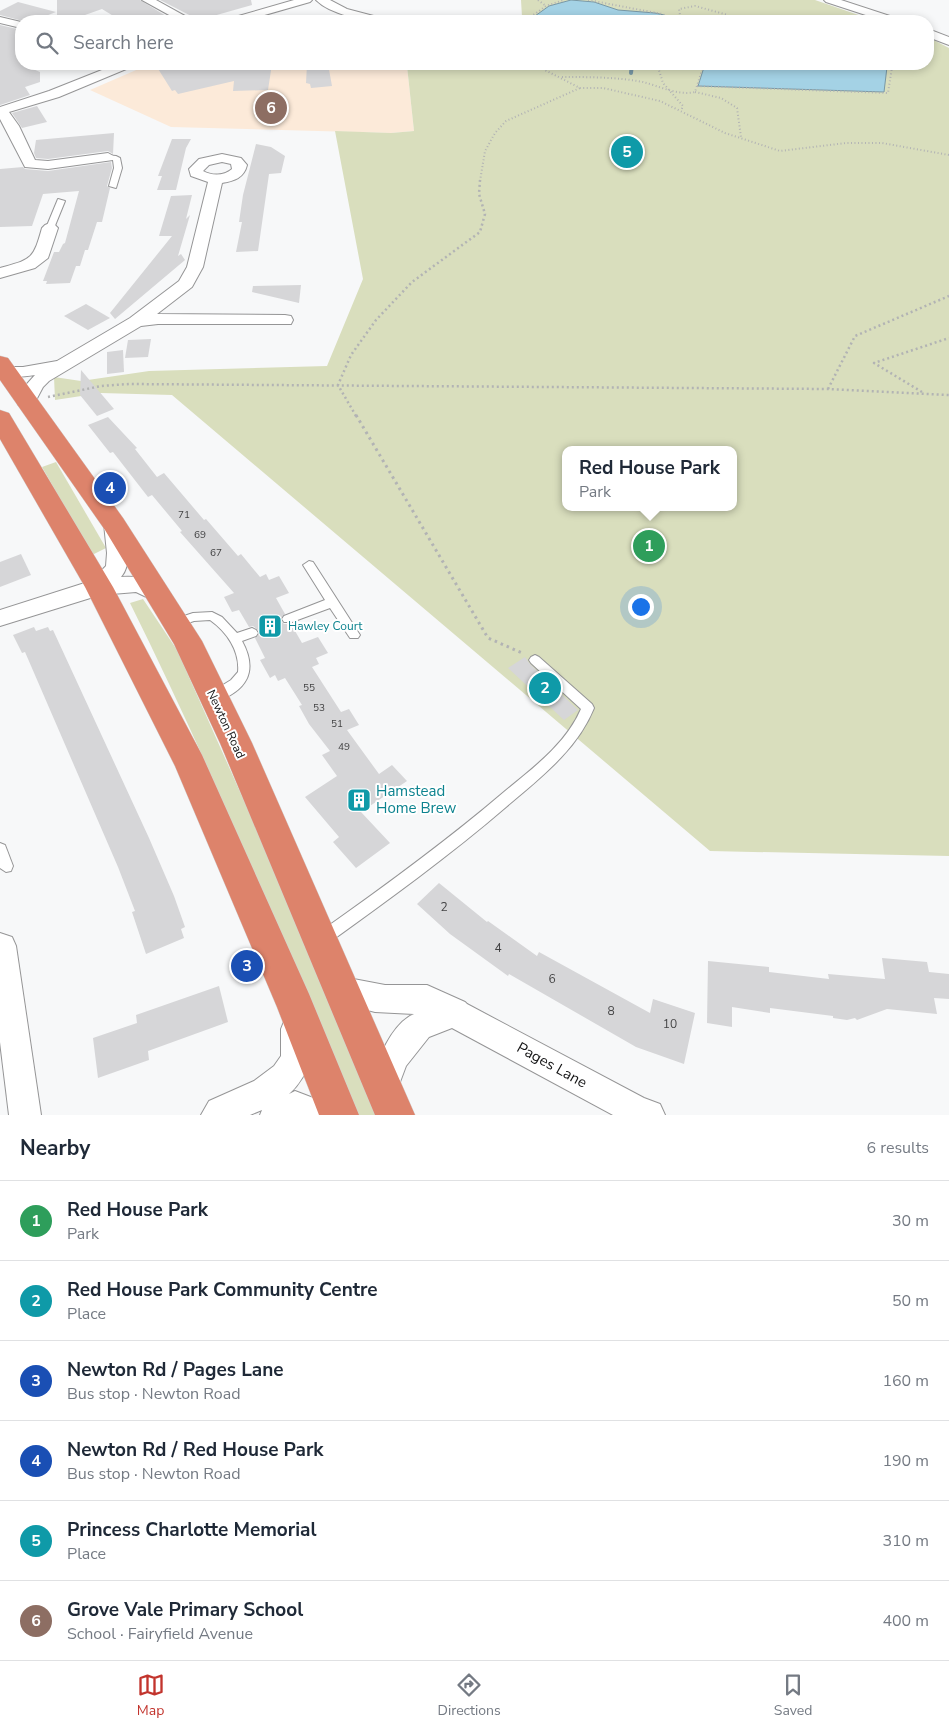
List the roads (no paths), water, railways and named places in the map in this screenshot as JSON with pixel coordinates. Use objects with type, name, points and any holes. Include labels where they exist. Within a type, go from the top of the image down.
[{"type":"highway","name":"Newton Road","points":[[2,367],[114,524],[187,642],[236,743],[389,1101]]},
{"type":"highway","points":[[2,425],[99,587],[191,765],[296,1007],[339,1115]]},
{"type":"street","points":[[253,15],[306,0]]},
{"type":"street","points":[[322,0],[343,10],[360,15]]},
{"type":"street","points":[[830,0],[876,15]]},
{"type":"street","points":[[147,1],[176,15]]},
{"type":"street","points":[[1,16],[15,22]]},
{"type":"street","points":[[102,70],[54,94],[0,111],[12,126],[30,164],[48,165],[108,157]]},
{"type":"street","points":[[26,402],[35,385],[43,377],[61,364],[136,322],[186,284],[195,267],[216,180]]},
{"type":"street","points":[[0,273],[29,264],[42,255],[50,228]]},
{"type":"street","points":[[186,284],[189,319]]},
{"type":"street","points":[[136,322],[158,319],[285,320]]},
{"type":"street","points":[[2,367],[23,372],[61,364]]},
{"type":"street","points":[[99,587],[117,568],[118,553],[114,524]]},
{"type":"street","points":[[0,618],[99,587],[139,584],[159,595]]},
{"type":"street","points":[[0,946],[2,946],[25,1115]]},
{"type":"street","name":"Pages Lane","points":[[343,991],[369,999],[427,998],[639,1112],[649,1115]]},
{"type":"street","points":[[217,1115],[272,1088],[286,1075],[296,1056],[296,1007]]},
{"type":"street","points":[[389,1101],[395,1056],[418,1027],[455,1012]]},
{"type":"street","points":[[276,1115],[295,1107],[318,1115]]},
{"type":"lane","points":[[108,157],[116,158],[118,168],[113,186]]},
{"type":"lane","points":[[50,228],[62,201]]},
{"type":"lane","points":[[309,565],[354,635]]},
{"type":"lane","points":[[288,619],[332,602]]},
{"type":"lane","points":[[176,623],[193,617],[212,616],[229,631],[234,639],[244,660],[244,672],[239,680],[214,697]]},
{"type":"lane","points":[[234,639],[252,633]]},
{"type":"lane","points":[[321,940],[464,835],[545,764],[584,721],[588,708],[535,660]]},
{"type":"lane","points":[[0,849],[6,866]]},
{"type":"water","points":[[571,0],[594,2],[618,10],[664,15],[536,15],[549,6]]},
{"type":"water","points":[[703,70],[887,70],[884,92],[698,86]]},
{"type":"place","name":"Grove Vale Primary School","points":[[271,108]]},
{"type":"place","name":"Princess Charlotte Memorial","points":[[627,152]]},
{"type":"place","name":"Newton Rd / Red House Park","points":[[110,488]]},
{"type":"place","name":"Red House Park","points":[[649,546]]},
{"type":"place","name":"Hawley Court","points":[[270,626]]},
{"type":"place","name":"Red House Park Community Centre","points":[[545,688]]},
{"type":"place","name":"Hamstead Home Brew","points":[[359,800]]},
{"type":"place","name":"Newton Rd / Pages Lane","points":[[247,966]]}]
